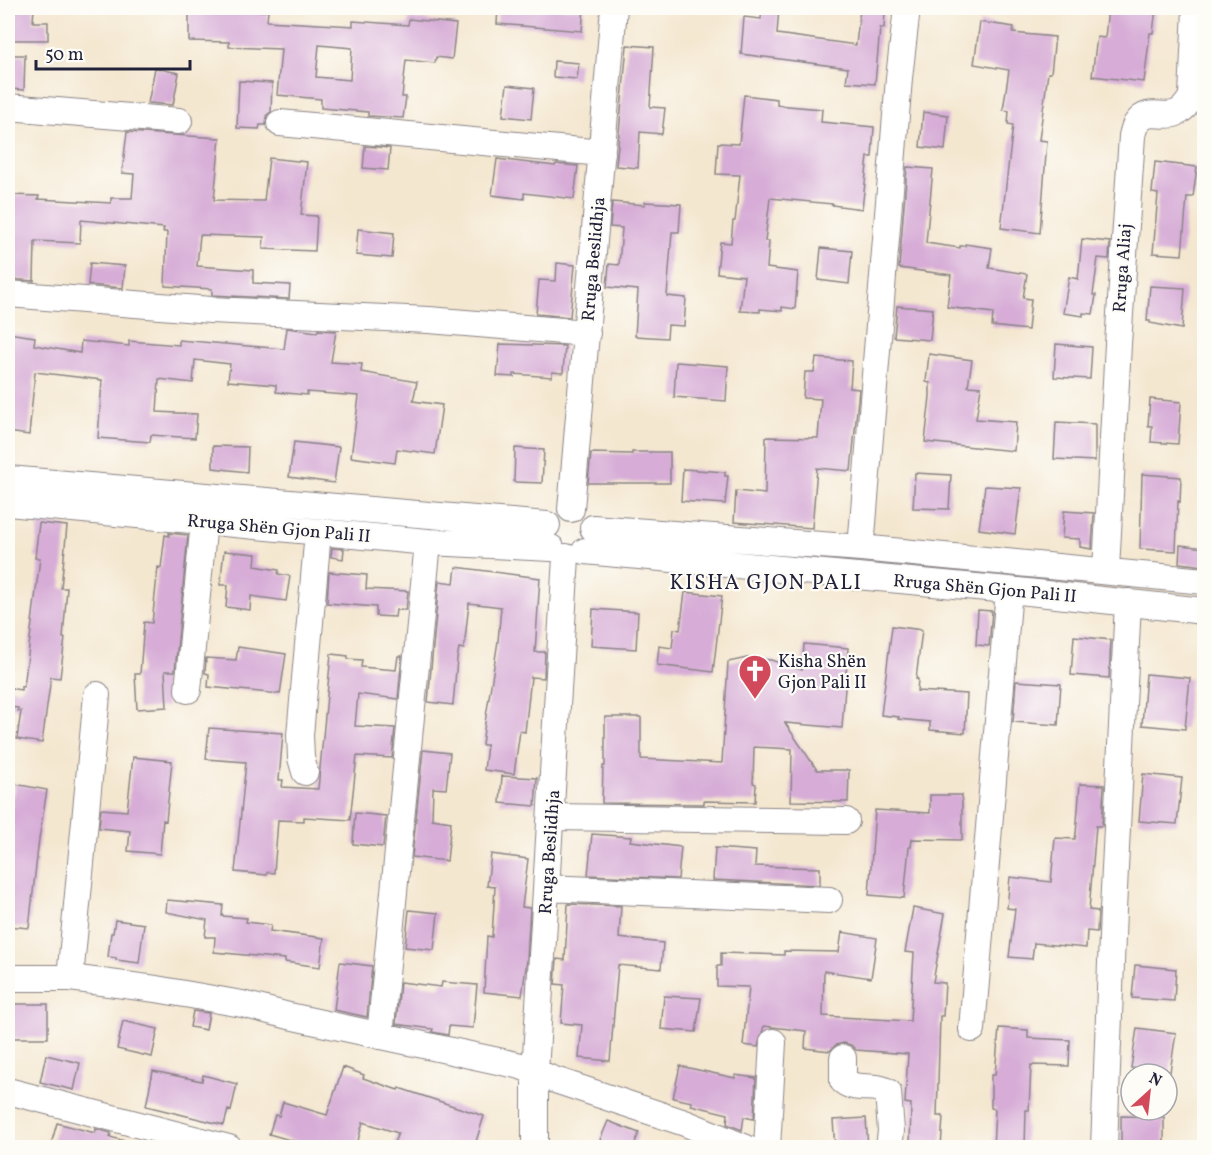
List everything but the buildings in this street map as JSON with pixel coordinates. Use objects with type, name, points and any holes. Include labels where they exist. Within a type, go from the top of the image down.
[{"type":"street","name":"Rruga Beslidhja","points":[[535,1148],[535,1072],[569,542],[585,515],[571,510],[614,8]]},
{"type":"street","points":[[861,548],[898,78],[907,8]]},
{"type":"street","name":"Rruga Aliaj","points":[[1106,570],[1132,136],[1137,122],[1150,114],[1176,114],[1186,108],[1192,96],[1196,8]]},
{"type":"street","points":[[8,107],[179,121]]},
{"type":"street","points":[[280,123],[602,153]]},
{"type":"street","points":[[8,294],[211,310],[429,320],[587,333]]},
{"type":"street","name":"Rruga Shën Gjon Pali II","points":[[8,479],[1204,611]]},
{"type":"street","name":"Rruga Shën Gjon Pali II","points":[[8,503],[428,542],[569,542],[861,548],[1204,581]]},
{"type":"street","points":[[189,690],[204,521]]},
{"type":"street","points":[[305,772],[301,758],[300,735],[318,532]]},
{"type":"street","points":[[380,1036],[428,542]]},
{"type":"street","points":[[972,1029],[1009,590]]},
{"type":"street","points":[[1104,1148],[1128,602]]},
{"type":"street","points":[[70,978],[96,695]]},
{"type":"street","points":[[552,817],[846,821]]},
{"type":"street","points":[[547,888],[829,900]]},
{"type":"street","points":[[8,978],[70,978],[156,989],[242,1004],[521,1066],[685,1123],[746,1148]]},
{"type":"street","points":[[767,1148],[773,1042]]},
{"type":"street","points":[[843,1058],[843,1081],[849,1086],[882,1088],[888,1092],[891,1131],[889,1148]]},
{"type":"street","points":[[8,1091],[229,1148]]},
{"type":"place","name":"Kisha Shën Gjon Pali II","points":[[755,700]]},
{"type":"district","name":"KISHA GJON PALI","points":[[766,582]]}]
